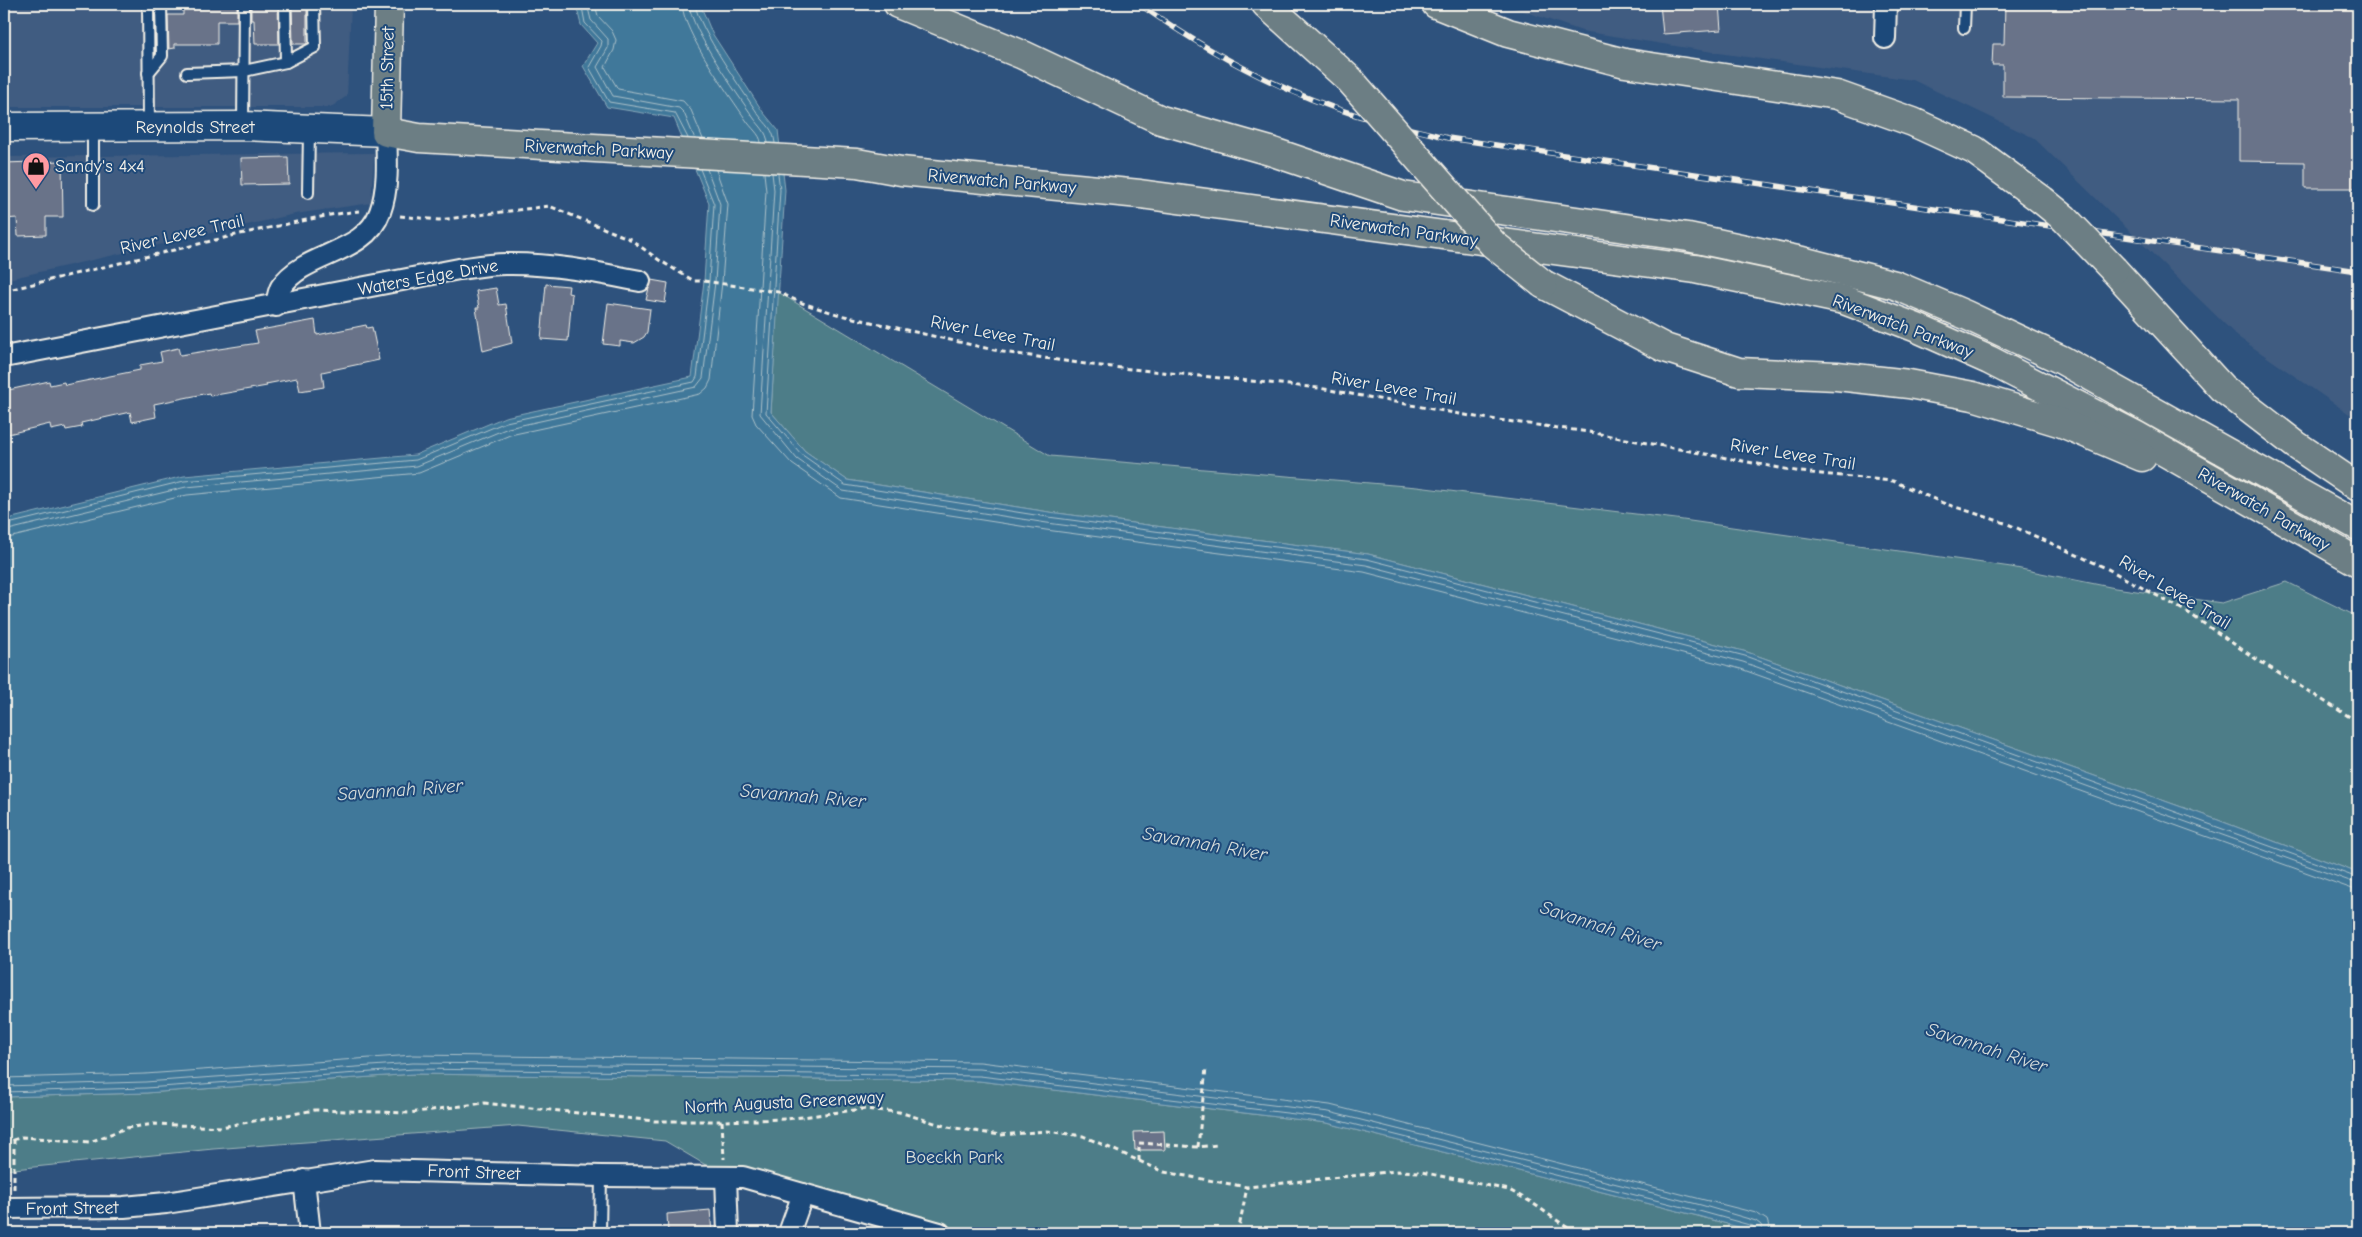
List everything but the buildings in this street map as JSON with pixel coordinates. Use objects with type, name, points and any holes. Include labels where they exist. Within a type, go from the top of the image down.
[{"type":"main road","name":"15th Street","points":[[386,132],[388,4]]},
{"type":"main road","name":"Riverwatch Parkway","points":[[898,4],[1023,55],[1161,120],[1270,151],[1403,196],[1688,237],[1802,261],[1895,285],[1966,315],[2062,360],[2358,526]]},
{"type":"main road","points":[[1266,4],[1350,80],[1493,244],[1543,284],[1665,348],[1739,372],[1837,376],[1909,384],[1973,396],[2062,423],[2278,516]]},
{"type":"main road","points":[[1436,4],[1508,32],[1625,63],[1838,96],[1913,122],[1974,150],[2064,218],[2222,388],[2296,445],[2358,487]]},
{"type":"main road","name":"Reynolds Street","points":[[4,127],[243,126],[386,132]]},
{"type":"main road","name":"Riverwatch Parkway","points":[[386,132],[419,138],[857,163],[901,171],[1150,196],[1695,269],[1844,300],[1917,328],[1989,360],[2135,435],[2358,562]]},
{"type":"street","points":[[1885,38],[1886,4]]},
{"type":"street","points":[[276,306],[280,289],[288,278],[355,241],[366,233],[375,222],[380,212],[385,192],[386,132]]},
{"type":"street","name":"Waters Edge Drive","points":[[4,357],[276,306],[459,269],[505,264],[545,265],[587,270],[640,281]]},
{"type":"street","name":"Front Street","points":[[9,1208],[124,1207],[166,1203],[221,1196],[304,1180],[375,1170],[601,1176],[743,1176],[940,1233]]},
{"type":"street","points":[[726,1177],[728,1233]]},
{"type":"street","points":[[304,1180],[310,1233]]},
{"type":"street","points":[[789,1233],[803,1194]]},
{"type":"lane","points":[[148,4],[148,127]]},
{"type":"lane","points":[[148,73],[162,56],[161,4]]},
{"type":"lane","points":[[243,126],[244,4]]},
{"type":"lane","points":[[285,4],[286,62]]},
{"type":"lane","points":[[187,73],[244,72],[286,62],[314,47],[314,4]]},
{"type":"lane","points":[[1964,28],[1965,4]]},
{"type":"lane","points":[[93,127],[94,206]]},
{"type":"lane","points":[[308,193],[309,128]]},
{"type":"lane","points":[[600,1233],[601,1176]]},
{"type":"path","name":"River Levee Trail","points":[[391,214],[439,220],[549,206],[630,238],[659,260],[694,282],[704,281],[778,292],[802,304],[840,315],[1004,352],[1092,365],[1319,388],[1476,417],[1588,432],[1801,472],[1893,481],[1943,503],[2008,524],[2106,568],[2187,612],[2358,722]]},
{"type":"path","name":"River Levee Trail","points":[[4,291],[249,232],[330,215],[369,210]]},
{"type":"path","points":[[1198,1147],[1206,1068]]},
{"type":"path","name":"North Augusta Greeneway","points":[[4,1143],[22,1137],[90,1142],[126,1128],[155,1124],[221,1126],[315,1110],[409,1113],[484,1103],[654,1121],[788,1119],[862,1109],[899,1112],[948,1127],[1000,1135],[1047,1131],[1083,1136],[1164,1172],[1247,1187],[1397,1170],[1413,1172],[1509,1190],[1531,1202],[1575,1233]]},
{"type":"path","points":[[722,1121],[726,1177]]},
{"type":"path","points":[[9,1208],[14,1139]]},
{"type":"path","points":[[1140,1161],[1139,1143],[1198,1147],[1217,1145]]},
{"type":"path","points":[[1238,1233],[1247,1187]]},
{"type":"shaded area","points":[[4,4],[351,4],[347,96],[331,107],[4,107]]},
{"type":"shaded area","points":[[1503,4],[2358,4],[2358,420],[2238,337],[2034,138],[1913,80],[1725,54],[1582,31]]},
{"type":"shaded area","points":[[374,153],[371,203],[295,214],[4,280],[4,157]]},
{"type":"green space","points":[[778,292],[1050,456],[1417,487],[1676,519],[2011,567],[2115,588],[2222,603],[2287,582],[2358,617],[2358,873],[2218,820],[1747,652],[1368,554],[1049,512],[847,480],[805,451],[771,412]]},
{"type":"green space","name":"Boeckh Park","points":[[414,1074],[979,1081],[1327,1123],[1760,1233],[940,1233],[726,1177],[665,1141],[518,1126],[213,1149],[4,1170],[4,1097],[146,1093]]},
{"type":"water","name":"Savannah River","points":[[554,4],[700,4],[712,33],[763,112],[778,130],[785,190],[771,412],[805,451],[847,480],[1049,512],[1368,554],[1747,652],[2218,820],[2358,873],[2358,1233],[1760,1233],[1327,1123],[979,1081],[414,1074],[146,1093],[4,1097],[4,520],[184,476],[415,455],[505,417],[692,377],[704,281],[709,203],[674,118],[607,107],[583,66],[597,43],[581,25],[577,9]]},
{"type":"railway","points":[[1139,4],[1216,53],[1298,94],[1356,115],[1448,138],[2358,271]]},
{"type":"place","name":"Sandy's 4x4","points":[[36,190]]}]
